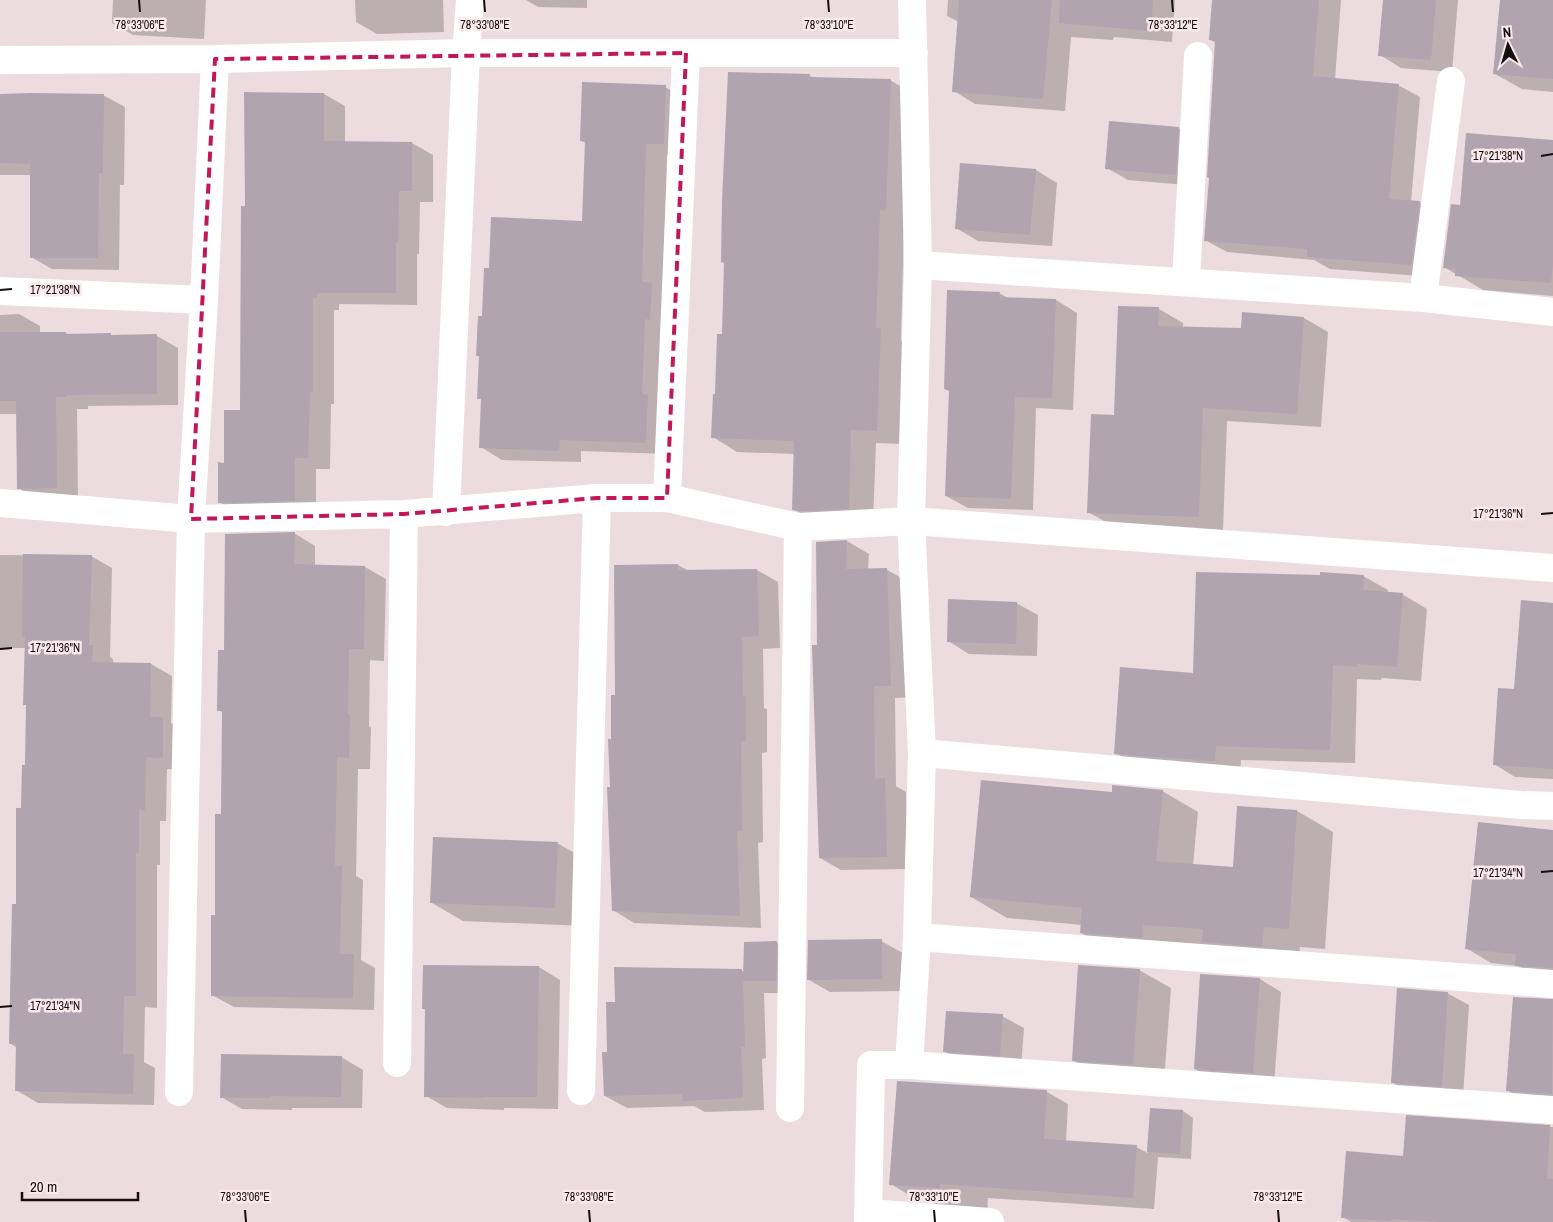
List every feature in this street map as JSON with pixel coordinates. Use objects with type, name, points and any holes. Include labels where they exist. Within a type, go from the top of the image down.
[{"type":"street","points":[[446,512],[466,53],[470,0]]},
{"type":"street","points":[[909,1065],[917,937],[922,753],[911,521],[918,264],[912,0]]},
{"type":"street","points":[[0,60],[215,59],[466,53],[914,53]]},
{"type":"street","points":[[667,498],[686,53]]},
{"type":"street","points":[[1186,281],[1198,56]]},
{"type":"street","points":[[179,1092],[191,519],[204,300],[215,59]]},
{"type":"street","points":[[1422,298],[1451,81]]},
{"type":"street","points":[[918,264],[1422,298],[1553,312]]},
{"type":"street","points":[[0,291],[204,300]]},
{"type":"street","points":[[581,1091],[597,498]]},
{"type":"street","points":[[0,503],[191,519],[404,514],[597,498],[667,498],[798,527],[911,521],[1553,568]]},
{"type":"street","points":[[397,1063],[404,514]]},
{"type":"street","points":[[790,1108],[798,527]]},
{"type":"street","points":[[922,753],[1501,804],[1553,806]]},
{"type":"street","points":[[917,937],[1553,984]]},
{"type":"street","points":[[990,1222],[868,1218],[871,1065],[909,1065],[1553,1110]]},
{"type":"highlighted area","points":[[686,53],[667,498],[597,498],[404,514],[191,519],[215,59]]},
{"type":"building","points":[[959,0],[1052,0],[1043,99],[952,92]]},
{"type":"building","points":[[1060,0],[1153,0],[1151,31],[1059,23]]},
{"type":"building","points":[[1212,0],[1319,0],[1313,76],[1399,84],[1389,199],[1420,201],[1411,265],[1307,257],[1307,249],[1204,241],[1209,178],[1207,177],[1215,41],[1209,40]]},
{"type":"building","points":[[1383,0],[1436,0],[1431,60],[1378,56]]},
{"type":"building","points":[[1500,0],[1553,0],[1553,79],[1493,74]]},
{"type":"building","points":[[728,72],[810,74],[809,77],[891,79],[886,211],[880,210],[876,328],[881,328],[877,431],[851,430],[849,509],[792,510],[794,441],[711,438],[717,334],[722,334],[724,263],[721,262],[722,201]]},
{"type":"building","points":[[582,82],[666,85],[664,144],[646,144],[642,282],[652,283],[650,320],[645,319],[642,394],[648,395],[646,443],[560,440],[559,451],[479,448],[481,399],[477,399],[479,356],[476,356],[478,316],[482,316],[484,268],[489,268],[491,217],[582,221],[585,141],[580,141]]},
{"type":"building","points":[[244,92],[324,93],[324,141],[412,142],[412,191],[399,191],[396,293],[317,293],[317,298],[313,298],[313,392],[310,392],[308,458],[295,458],[295,501],[218,503],[218,462],[224,463],[224,410],[240,410],[241,206],[245,206]]},
{"type":"building","points":[[0,94],[104,94],[103,173],[99,173],[98,258],[30,258],[30,164],[0,163]]},
{"type":"building","points":[[1109,121],[1179,127],[1176,175],[1105,169]]},
{"type":"building","points":[[1466,133],[1553,140],[1553,264],[1551,283],[1455,276],[1455,269],[1443,268],[1451,204],[1460,205]]},
{"type":"building","points":[[960,163],[1036,169],[1030,235],[955,229]]},
{"type":"building","points":[[947,290],[1000,292],[999,297],[1056,299],[1052,398],[1015,397],[1011,499],[945,496],[949,390],[944,389]]},
{"type":"building","points":[[1118,306],[1159,307],[1158,326],[1241,328],[1242,312],[1304,317],[1297,414],[1203,408],[1199,517],[1087,513],[1091,414],[1114,415]]},
{"type":"building","points":[[0,332],[111,333],[111,335],[157,334],[157,394],[67,395],[67,397],[56,397],[57,488],[17,489],[16,401],[0,401]]},
{"type":"building","points":[[295,532],[294,564],[365,566],[364,649],[349,649],[349,758],[337,757],[335,866],[342,866],[340,954],[354,954],[353,998],[211,996],[211,915],[215,915],[215,814],[221,814],[222,711],[217,711],[218,650],[224,650],[225,534]]},
{"type":"building","points":[[847,540],[846,569],[887,568],[891,686],[874,686],[875,779],[885,778],[887,857],[819,858],[812,645],[817,645],[816,542]]},
{"type":"building","points":[[23,554],[92,555],[89,645],[93,645],[92,662],[151,663],[150,717],[163,717],[163,758],[146,757],[145,810],[139,809],[139,853],[136,853],[136,996],[124,996],[123,1054],[134,1054],[133,1094],[15,1091],[16,1044],[9,1044],[12,904],[16,904],[16,808],[21,808],[22,765],[25,765],[26,705],[23,705],[25,637],[22,637]]},
{"type":"building","points":[[678,564],[678,570],[757,569],[759,636],[742,637],[743,696],[746,696],[746,741],[741,741],[742,831],[737,831],[740,916],[612,911],[607,787],[610,787],[608,739],[611,739],[611,695],[615,695],[614,565]]},
{"type":"building","points":[[1196,572],[1320,575],[1320,572],[1364,575],[1363,590],[1403,593],[1397,667],[1357,664],[1357,667],[1333,665],[1330,750],[1216,746],[1215,761],[1114,754],[1120,667],[1193,673]]},
{"type":"building","points":[[948,599],[1017,602],[1016,644],[947,642]]},
{"type":"building","points":[[1521,600],[1553,603],[1553,769],[1493,765],[1498,688],[1514,689]]},
{"type":"building","points":[[981,780],[1112,792],[1112,785],[1163,790],[1156,861],[1233,867],[1237,806],[1297,810],[1289,929],[1264,927],[1262,947],[1202,942],[1203,929],[1143,925],[1142,938],[1080,933],[1082,908],[970,897]]},
{"type":"building","points":[[1478,822],[1553,830],[1553,968],[1515,966],[1516,954],[1465,949]]},
{"type":"building","points":[[433,837],[558,842],[555,908],[430,903]]},
{"type":"building","points":[[882,939],[882,979],[807,980],[808,940]]},
{"type":"building","points":[[777,941],[776,981],[743,981],[745,1047],[741,1047],[743,1098],[683,1101],[682,1094],[604,1096],[602,1052],[607,1052],[606,1002],[615,1002],[614,967],[742,969],[743,978],[744,942]]},
{"type":"building","points":[[423,965],[539,966],[537,1097],[424,1097],[425,1009],[422,1009]]},
{"type":"building","points":[[1078,965],[1140,969],[1133,1065],[1072,1061]]},
{"type":"building","points":[[1200,974],[1260,978],[1253,1073],[1194,1069]]},
{"type":"building","points":[[1397,988],[1448,992],[1442,1087],[1391,1083]]},
{"type":"building","points":[[1513,997],[1553,999],[1552,1094],[1506,1091]]},
{"type":"building","points":[[946,1011],[1003,1014],[1000,1056],[943,1052]]},
{"type":"building","points":[[221,1054],[342,1056],[341,1097],[271,1096],[271,1098],[220,1098]]},
{"type":"building","points":[[897,1081],[1047,1090],[1044,1139],[1137,1145],[1133,1198],[940,1184],[940,1188],[889,1185]]},
{"type":"building","points":[[1150,1108],[1183,1110],[1180,1154],[1147,1152]]},
{"type":"building","points":[[1406,1115],[1550,1125],[1547,1179],[1553,1179],[1553,1222],[1440,1222],[1341,1218],[1346,1151],[1403,1156]]}]
